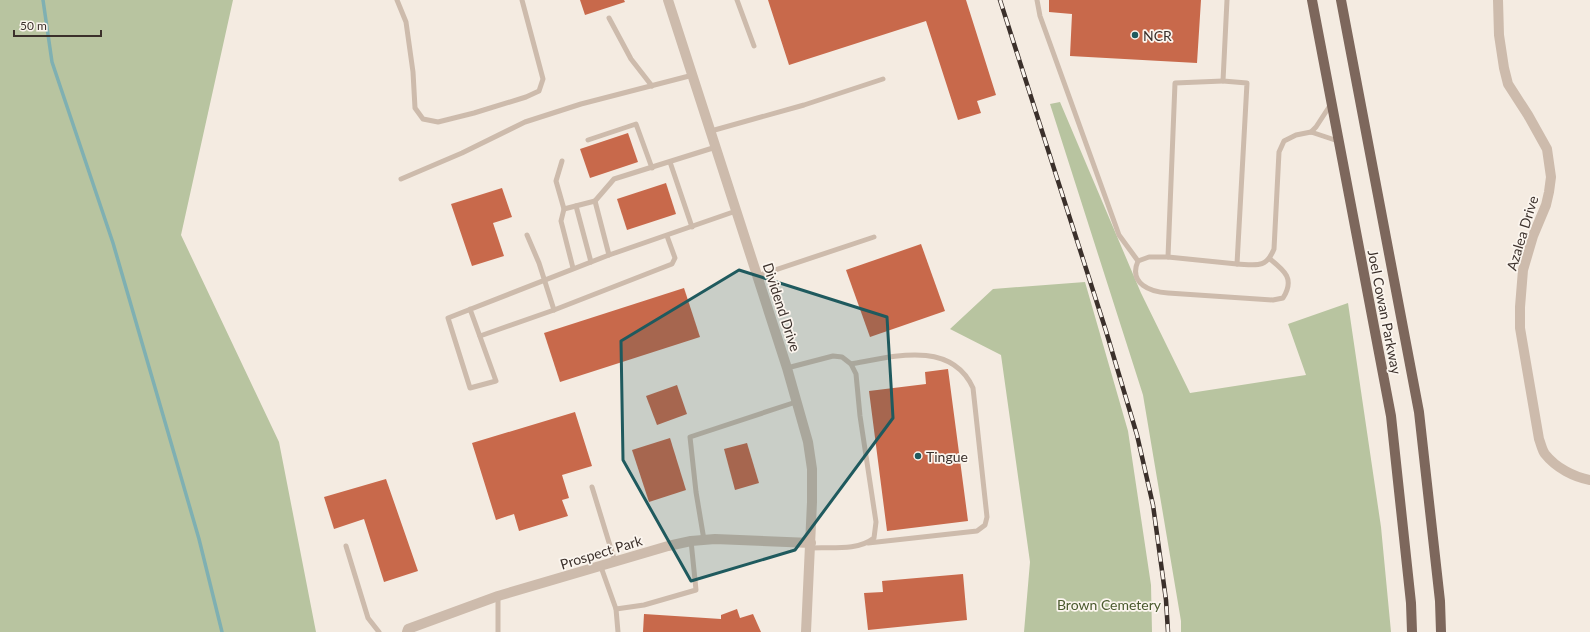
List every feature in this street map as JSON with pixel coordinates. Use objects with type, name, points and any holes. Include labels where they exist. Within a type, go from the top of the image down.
[{"type":"main road","name":"Joel Cowan Parkway","points":[[1312,0],[1390,416],[1411,603],[1412,632]]},
{"type":"main road","name":"Joel Cowan Parkway","points":[[1342,0],[1419,412],[1440,601],[1441,632]]},
{"type":"street","name":"Dividend Drive","points":[[668,0],[717,147],[736,211],[787,368],[808,442],[812,469],[811,546],[806,632]]},
{"type":"street","name":"Azalea Drive","points":[[1498,0],[1499,35],[1508,84],[1528,114],[1547,149],[1551,177],[1546,205],[1533,236],[1525,264],[1520,307],[1520,328],[1539,439],[1545,454],[1555,463],[1578,478],[1590,480]]},
{"type":"street","name":"Prospect Park","points":[[407,632],[408,629],[498,596],[601,567],[668,546],[691,541],[715,539],[811,546]]},
{"type":"lane","points":[[397,0],[406,22],[413,72],[414,108],[423,119],[438,122],[474,113],[526,97],[539,91],[543,79],[522,0]]},
{"type":"lane","points":[[737,0],[754,46]]},
{"type":"lane","points":[[1037,0],[1040,16],[1119,235],[1138,261]]},
{"type":"lane","points":[[1223,82],[1227,0]]},
{"type":"lane","points":[[609,18],[631,59],[652,86]]},
{"type":"lane","points":[[401,179],[462,153],[525,122],[581,104],[693,75]]},
{"type":"lane","points":[[711,131],[804,105],[883,79]]},
{"type":"lane","points":[[1168,257],[1175,83],[1247,83],[1238,264]]},
{"type":"lane","points":[[1311,132],[1316,127],[1331,103]]},
{"type":"lane","points":[[588,140],[636,124],[652,168]]},
{"type":"lane","points":[[1138,261],[1149,257],[1168,257],[1238,264],[1262,264],[1270,258],[1274,249],[1279,152],[1284,141],[1296,135],[1311,132],[1338,141]]},
{"type":"lane","points":[[564,209],[595,201],[614,179],[717,147]]},
{"type":"lane","points":[[562,161],[556,181],[564,209],[561,221],[573,268]]},
{"type":"lane","points":[[670,162],[692,227]]},
{"type":"lane","points":[[595,201],[609,255]]},
{"type":"lane","points":[[576,206],[591,262]]},
{"type":"lane","points":[[470,309],[496,381],[470,388],[448,318],[470,309],[526,288],[544,279],[573,268],[736,211]]},
{"type":"lane","points":[[527,235],[554,310]]},
{"type":"lane","points":[[480,336],[554,310],[672,264],[675,258],[667,236]]},
{"type":"lane","points":[[757,276],[874,237]]},
{"type":"lane","points":[[1138,261],[1135,273],[1138,279],[1145,288],[1156,292],[1273,300],[1283,298],[1288,290],[1288,280],[1285,271],[1270,258]]},
{"type":"lane","points":[[811,546],[853,546],[977,531],[985,525],[987,517],[973,388],[968,378],[959,368],[942,359],[921,354],[908,354],[851,364]]},
{"type":"lane","points":[[787,368],[833,356],[842,357],[851,364],[856,374],[860,416],[876,522],[874,538],[868,543]]},
{"type":"lane","points":[[704,540],[696,492],[690,437],[796,402]]},
{"type":"lane","points":[[592,487],[615,562]]},
{"type":"lane","points":[[616,609],[644,605],[696,590],[691,541]]},
{"type":"lane","points":[[346,546],[368,618],[379,632]]},
{"type":"lane","points":[[601,567],[616,609],[618,632]]},
{"type":"lane","points":[[498,596],[498,632]]},
{"type":"highlighted area","points":[[739,270],[887,317],[893,418],[795,550],[691,581],[623,460],[621,341]]},
{"type":"green space","points":[[0,0],[233,0],[181,235],[279,442],[316,632],[0,632]]},
{"type":"green space","points":[[1060,102],[1141,293],[1190,393],[1306,375],[1288,324],[1348,303],[1381,527],[1391,632],[1181,632],[1181,621],[1143,395],[1050,104]]},
{"type":"green space","name":"Brown Cemetery","points":[[1085,282],[1128,431],[1151,585],[1152,632],[1024,632],[1030,562],[1001,355],[950,329],[993,289]]},
{"type":"building","points":[[580,0],[624,0],[625,2],[585,15]]},
{"type":"building","points":[[768,0],[966,0],[996,95],[977,101],[981,113],[958,120],[926,21],[789,65]]},
{"type":"building","name":"NCR","points":[[1049,0],[1201,0],[1197,63],[1070,56],[1072,14],[1049,12]]},
{"type":"building","points":[[628,133],[638,162],[590,178],[580,149]]},
{"type":"building","points":[[666,183],[676,214],[627,230],[617,199]]},
{"type":"building","points":[[502,188],[512,217],[493,223],[504,256],[472,266],[451,204]]},
{"type":"building","points":[[921,244],[945,311],[870,337],[846,270]]},
{"type":"building","points":[[684,288],[700,337],[560,382],[544,333]]},
{"type":"building","name":"Tingue","points":[[948,369],[968,521],[887,531],[869,391],[926,384],[925,372]]},
{"type":"building","points":[[677,385],[687,414],[657,425],[646,396]]},
{"type":"building","points":[[575,412],[592,466],[562,475],[569,498],[562,500],[568,516],[519,531],[514,514],[496,520],[472,443]]},
{"type":"building","points":[[670,438],[686,490],[649,502],[632,450]]},
{"type":"building","points":[[747,443],[759,483],[735,490],[724,449]]},
{"type":"building","points":[[386,479],[418,571],[384,582],[364,519],[334,529],[324,497]]},
{"type":"building","points":[[963,574],[967,620],[868,630],[864,593],[883,592],[882,581]]},
{"type":"building","points":[[737,609],[740,618],[753,614],[761,632],[643,632],[644,614],[721,619],[721,615]]},
{"type":"waterway","points":[[43,0],[52,62],[113,243],[199,539],[222,632]]},
{"type":"railway","points":[[1000,0],[1106,331],[1137,435],[1153,505],[1166,600],[1168,632]]},
{"type":"place","name":"NCR","points":[[1135,35]]},
{"type":"place","name":"Tingue","points":[[918,456]]}]
